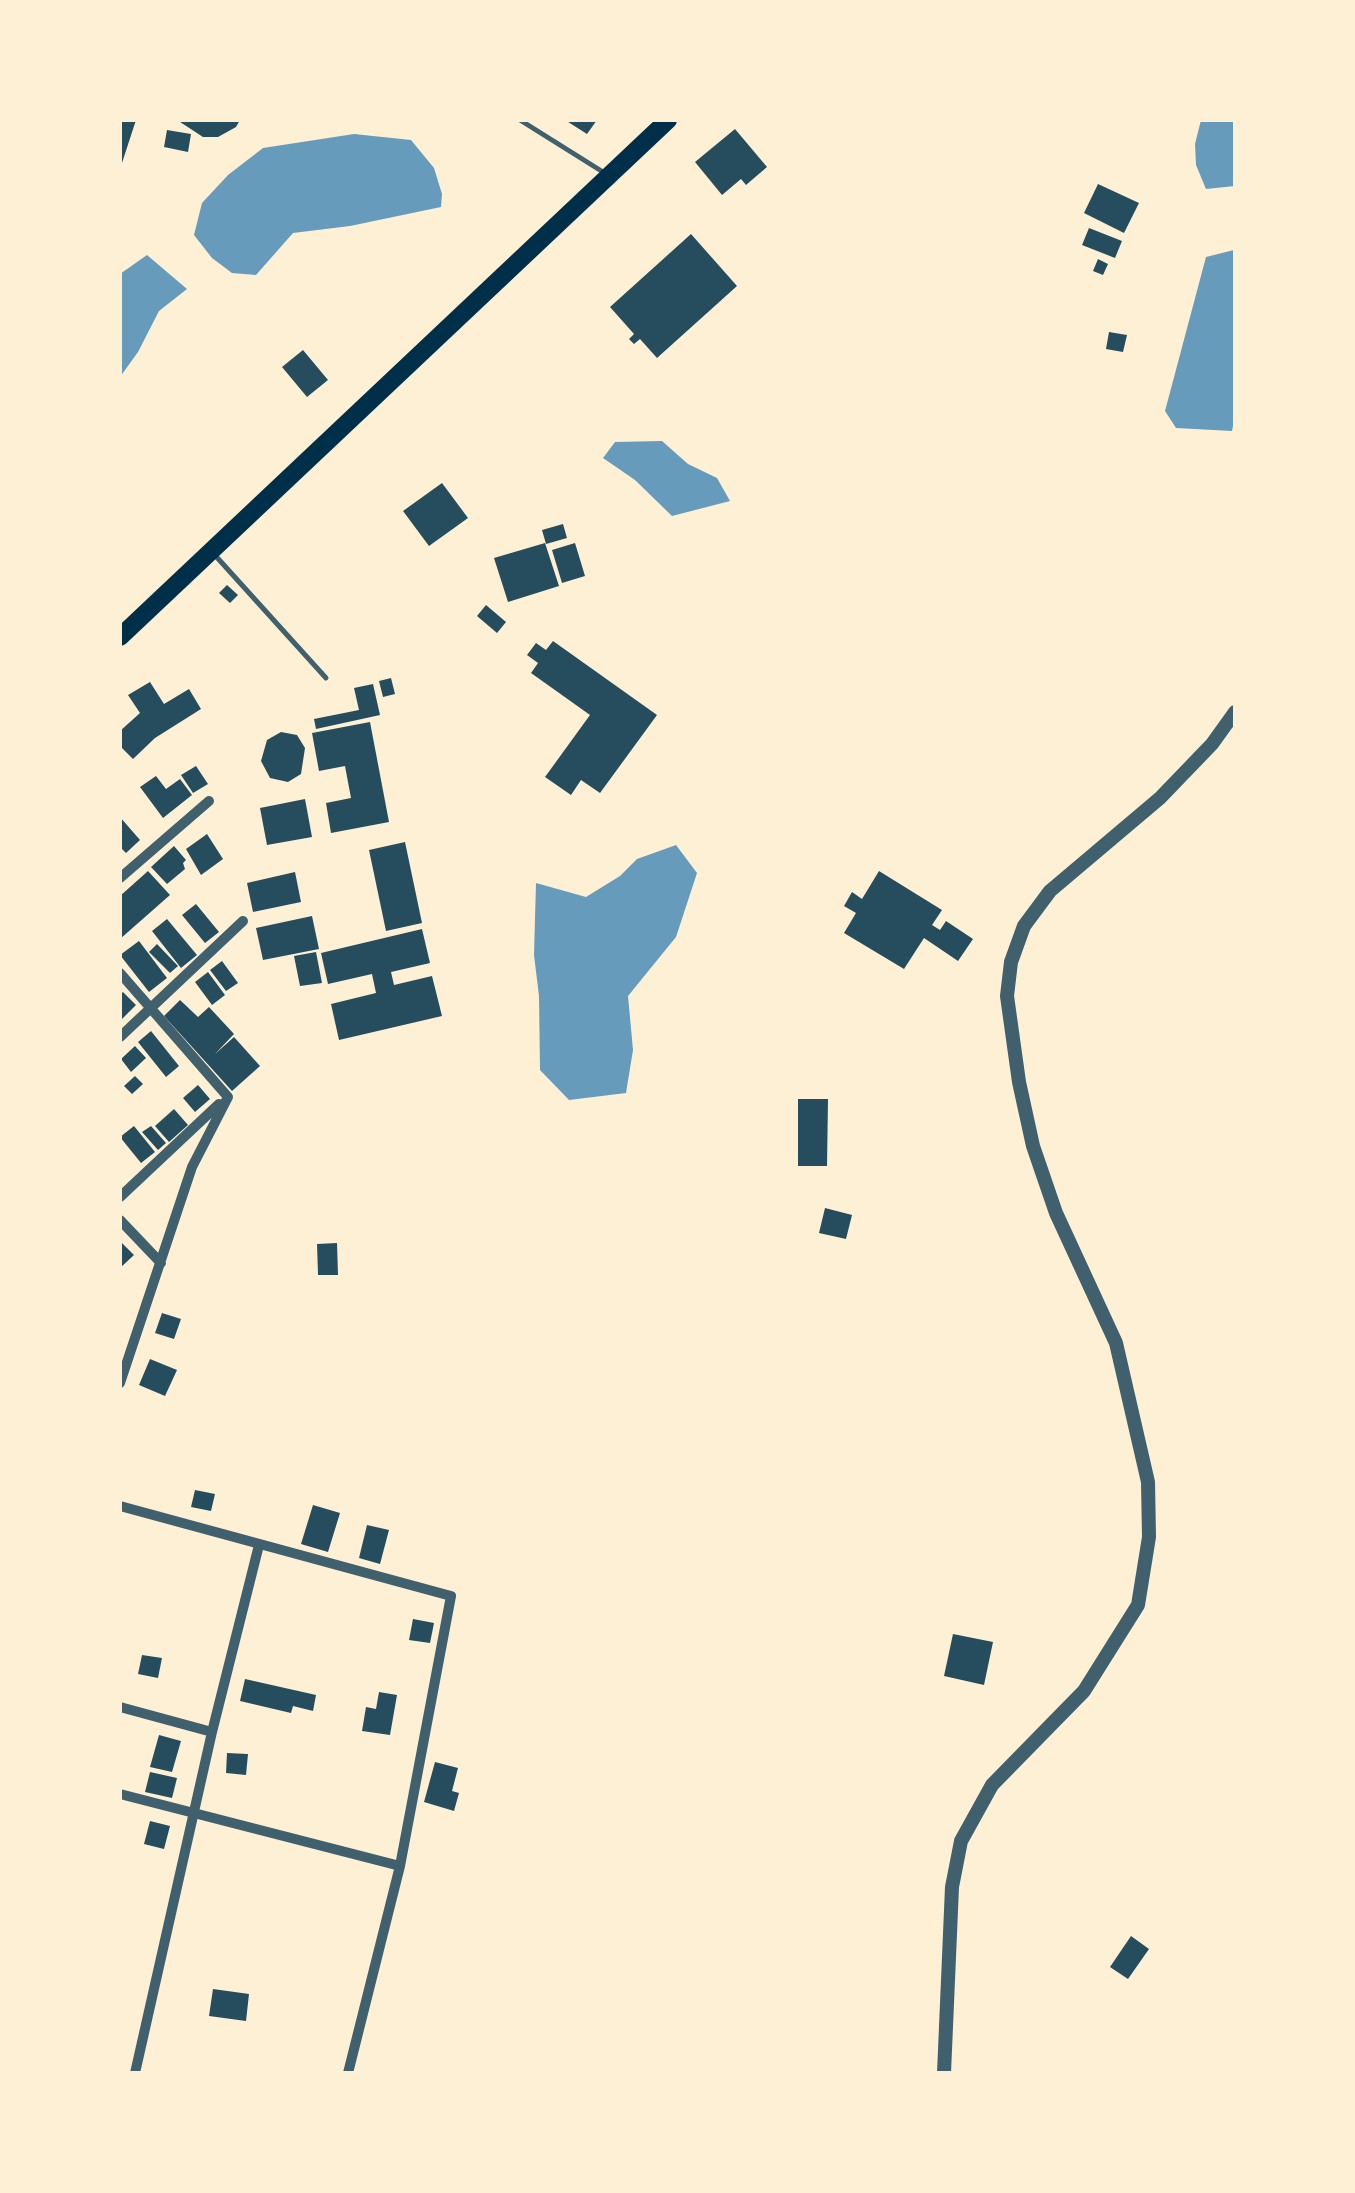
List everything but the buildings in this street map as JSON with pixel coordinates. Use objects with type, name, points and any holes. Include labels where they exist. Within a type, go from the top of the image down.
[{"type":"highway","points":[[120,637],[668,120]]},
{"type":"street","points":[[944,2073],[952,1887],[960,1842],[992,1785],[1084,1692],[1138,1605],[1149,1537],[1148,1482],[1116,1343],[1056,1213],[1033,1146],[1007,996],[1011,962],[1024,926],[1050,890],[1160,798],[1212,744],[1235,712]]},
{"type":"street","points":[[120,878],[209,801]]},
{"type":"street","points":[[120,1037],[244,921]]},
{"type":"street","points":[[120,973],[228,1097]]},
{"type":"street","points":[[120,1197],[228,1097]]},
{"type":"street","points":[[120,1383],[192,1167],[228,1097]]},
{"type":"street","points":[[120,1220],[161,1264]]},
{"type":"street","points":[[120,1506],[450,1596],[400,1866],[348,2073]]},
{"type":"street","points":[[135,2073],[212,1732],[259,1545]]},
{"type":"street","points":[[120,1707],[212,1732]]},
{"type":"street","points":[[120,1794],[400,1866]]},
{"type":"lane","points":[[520,120],[610,177]]},
{"type":"lane","points":[[211,551],[326,678]]},
{"type":"water","points":[[1201,120],[1235,120],[1235,186],[1206,189],[1196,165],[1195,144]]},
{"type":"water","points":[[354,134],[411,140],[434,168],[442,194],[441,207],[293,233],[256,275],[232,273],[212,258],[194,235],[202,203],[228,175],[263,148]]},
{"type":"water","points":[[1234,250],[1232,431],[1176,428],[1165,411],[1206,257]]},
{"type":"water","points":[[147,255],[187,289],[159,311],[120,377],[120,274]]},
{"type":"water","points":[[662,441],[688,464],[717,478],[730,501],[672,516],[635,480],[603,458],[615,442]]},
{"type":"water","points":[[676,845],[697,873],[676,937],[628,996],[633,1050],[626,1093],[569,1100],[540,1070],[534,955],[536,883],[586,897],[620,876],[637,859]]}]
